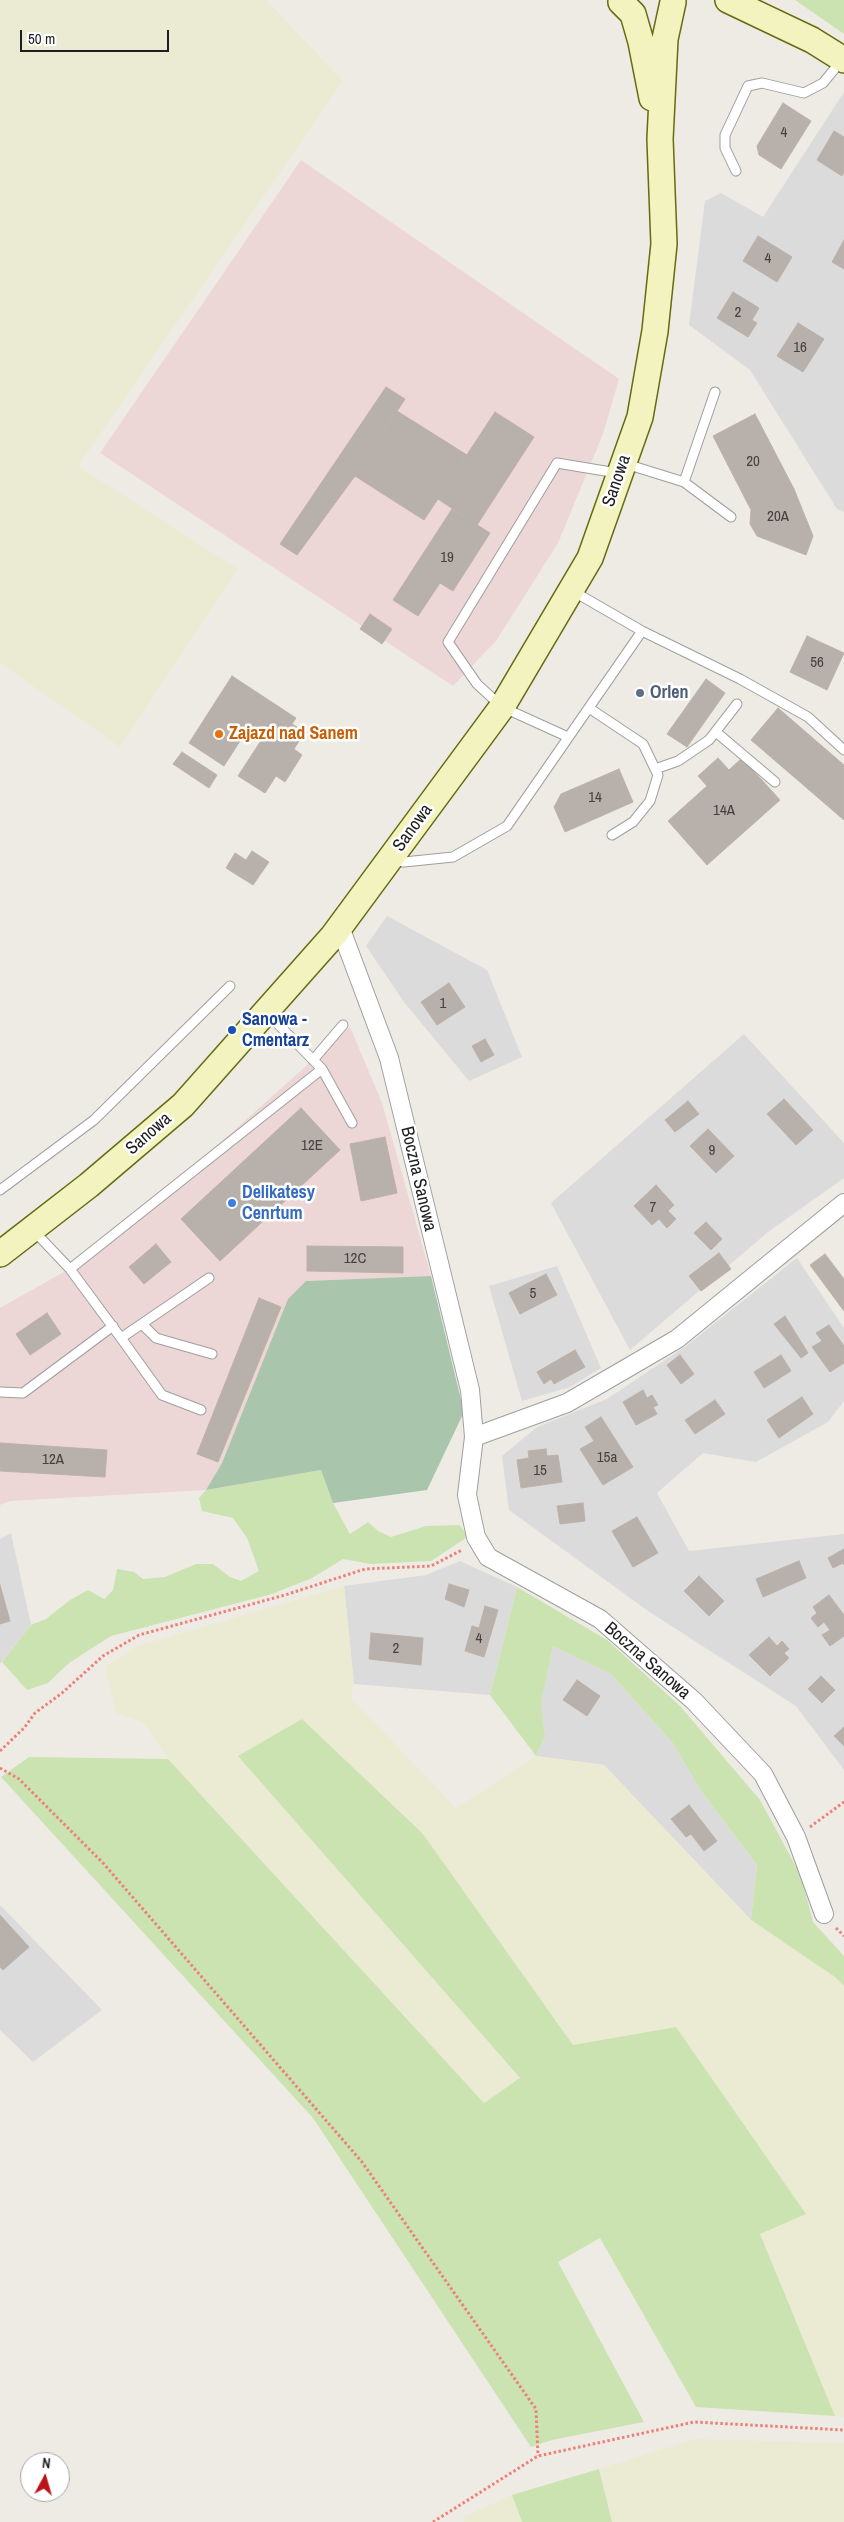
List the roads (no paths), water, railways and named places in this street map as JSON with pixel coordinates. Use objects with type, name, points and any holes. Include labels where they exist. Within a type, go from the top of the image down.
[{"type":"main road","points":[[728,0],[812,40],[844,60]]},
{"type":"main road","points":[[764,0],[812,40]]},
{"type":"main road","points":[[619,1],[648,7],[674,1]]},
{"type":"main road","points":[[619,1],[633,14],[642,42],[660,139]]},
{"type":"main road","points":[[660,139],[667,19],[674,1]]},
{"type":"main road","name":"Sanowa","points":[[0,1254],[31,1228],[89,1185],[183,1105],[340,927],[502,707],[590,558],[640,418],[660,295],[664,244],[660,139]]},
{"type":"street","name":"Boczna Sanowa","points":[[340,927],[389,1058],[470,1390],[474,1437],[467,1495],[476,1537],[488,1557],[600,1619],[694,1701],[763,1774],[796,1837],[824,1914]]},
{"type":"street","points":[[474,1437],[567,1404],[677,1339],[844,1203]]},
{"type":"lane","points":[[736,171],[725,148],[725,135],[748,86],[762,83],[804,93],[822,83],[844,60]]},
{"type":"lane","points":[[684,482],[715,392]]},
{"type":"lane","points":[[568,737],[502,707],[477,684],[448,642],[557,463],[622,468],[684,482],[731,517]]},
{"type":"lane","points":[[571,590],[642,631],[740,679],[808,717],[844,750]]},
{"type":"lane","points":[[390,860],[404,862],[453,856],[507,826],[642,631]]},
{"type":"lane","points":[[655,768],[678,761],[709,740],[738,704]]},
{"type":"lane","points":[[588,708],[643,744],[658,775],[650,801],[633,822],[612,835]]},
{"type":"lane","points":[[716,732],[775,782]]},
{"type":"lane","points":[[0,1190],[94,1120],[230,986]]},
{"type":"lane","points":[[266,1012],[322,1068],[352,1123]]},
{"type":"lane","points":[[313,1060],[343,1025]]},
{"type":"lane","points":[[70,1269],[322,1068]]},
{"type":"lane","points":[[31,1228],[70,1269],[162,1395],[201,1410]]},
{"type":"lane","points":[[121,1338],[209,1278]]},
{"type":"lane","points":[[142,1324],[156,1338],[212,1354]]},
{"type":"lane","points":[[0,1392],[23,1393],[113,1326]]},
{"type":"place","name":"Orlen","points":[[640,693]]},
{"type":"place","name":"Zajazd nad Sanem","points":[[219,734]]},
{"type":"place","name":"Sanowa - Cmentarz","points":[[232,1030]]},
{"type":"place","name":"Delikatesy Cenrtum","points":[[232,1203]]}]
